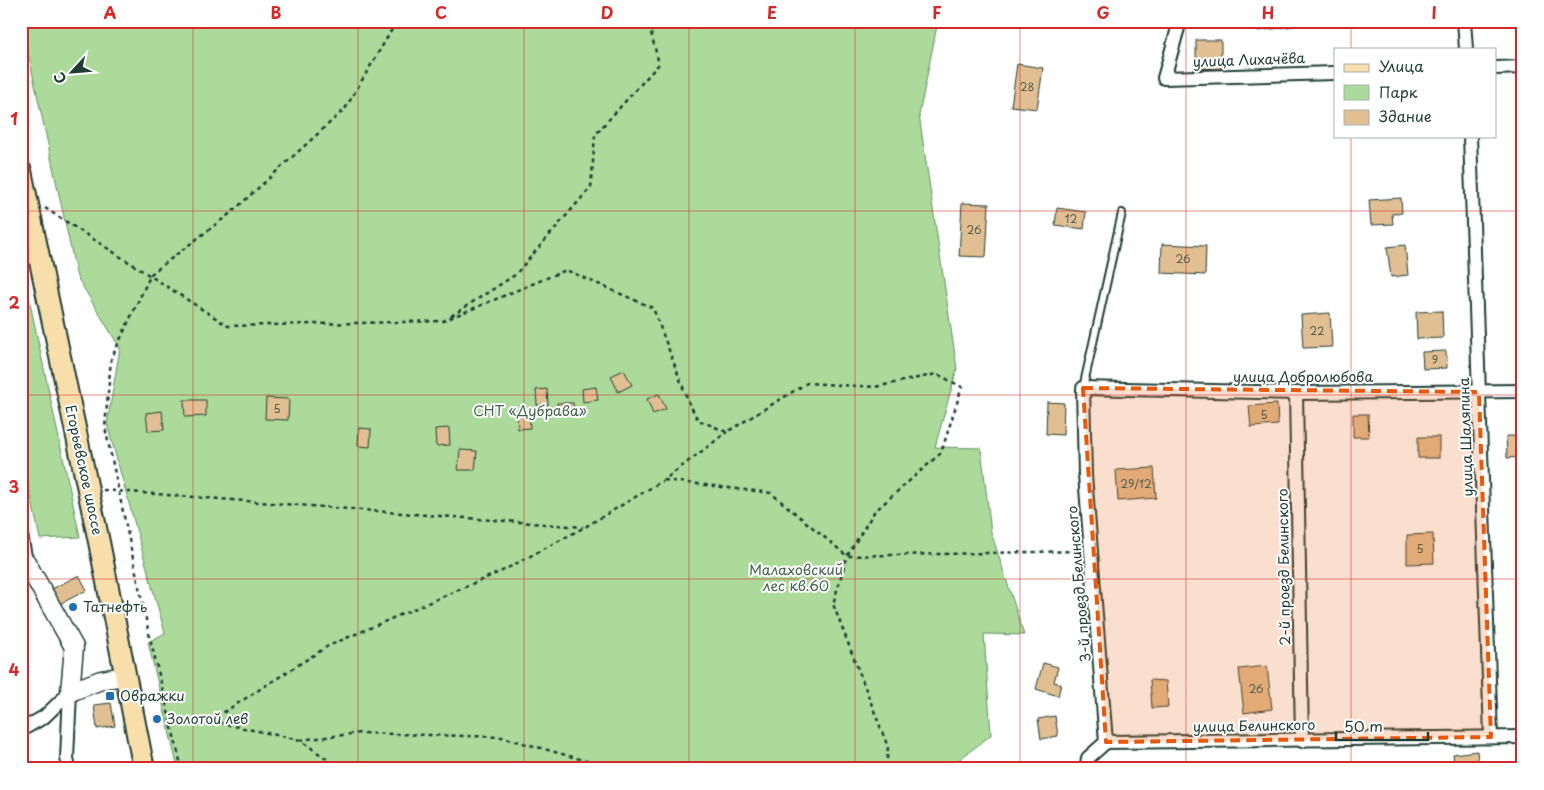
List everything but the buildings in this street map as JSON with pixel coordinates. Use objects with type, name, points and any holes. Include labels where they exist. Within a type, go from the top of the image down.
[{"type":"main road","name":"Егорьевское шоссе","points":[[21,171],[88,488],[144,769]]},
{"type":"street","name":"улица Лихачёва","points":[[1180,21],[1164,78],[1334,73]]},
{"type":"street","points":[[1464,21],[1466,48]]},
{"type":"street","points":[[1496,68],[1523,67]]},
{"type":"street","name":"улица Шаляпина","points":[[1470,138],[1491,738]]},
{"type":"street","name":"улица Добролюбова","points":[[1083,388],[1296,393],[1523,391]]},
{"type":"street","name":"3-й проезд Белинского","points":[[1083,388],[1085,475],[1106,742]]},
{"type":"street","name":"2-й проезд Белинского","points":[[1296,393],[1302,741]]},
{"type":"street","points":[[21,535],[24,562],[74,647],[67,758],[69,769]]},
{"type":"street","points":[[21,730],[44,717],[70,692],[101,680],[124,676]]},
{"type":"street","name":"улица Белинского","points":[[1106,742],[1523,737]]},
{"type":"street","points":[[1086,769],[1088,758],[1106,742]]},
{"type":"lane","points":[[1083,388],[1122,213]]},
{"type":"path","points":[[182,769],[118,492],[105,427],[111,359],[151,274],[232,212],[345,109],[397,21]]},
{"type":"path","points":[[443,321],[515,275],[591,186],[595,135],[660,64],[648,21]]},
{"type":"path","points":[[27,197],[151,274],[228,326],[443,321],[566,270],[653,308],[689,403],[698,420],[727,432]]},
{"type":"path","points":[[210,721],[328,646],[502,571],[585,527],[664,480],[727,432],[807,383],[875,387],[937,374],[962,387],[941,453],[874,512],[847,556],[833,604],[888,747],[886,769]]},
{"type":"path","points":[[664,480],[771,493],[847,556],[1091,551]]},
{"type":"path","points":[[88,488],[118,492],[585,527]]},
{"type":"path","points":[[171,726],[210,721],[300,740],[360,733],[502,737],[615,769]]},
{"type":"path","points":[[300,740],[341,769]]},
{"type":"highlighted area","points":[[1083,388],[1479,392],[1491,737],[1106,742]]},
{"type":"green space","name":"Малаховский лес кв.60","points":[[21,21],[938,21],[919,115],[957,369],[935,447],[981,448],[991,532],[1024,635],[984,634],[991,735],[947,769],[178,769],[148,642],[165,633],[107,424],[120,348],[77,277]]},
{"type":"green space","points":[[21,261],[80,537],[40,539],[24,464],[21,463]]},
{"type":"place","name":"Татнефть","points":[[73,607]]},
{"type":"place","name":"Овражки","points":[[110,696]]},
{"type":"place","name":"Золотой лев","points":[[157,719]]},
{"type":"park label","name":"СНТ «Дубрава»","points":[[530,411]]}]
